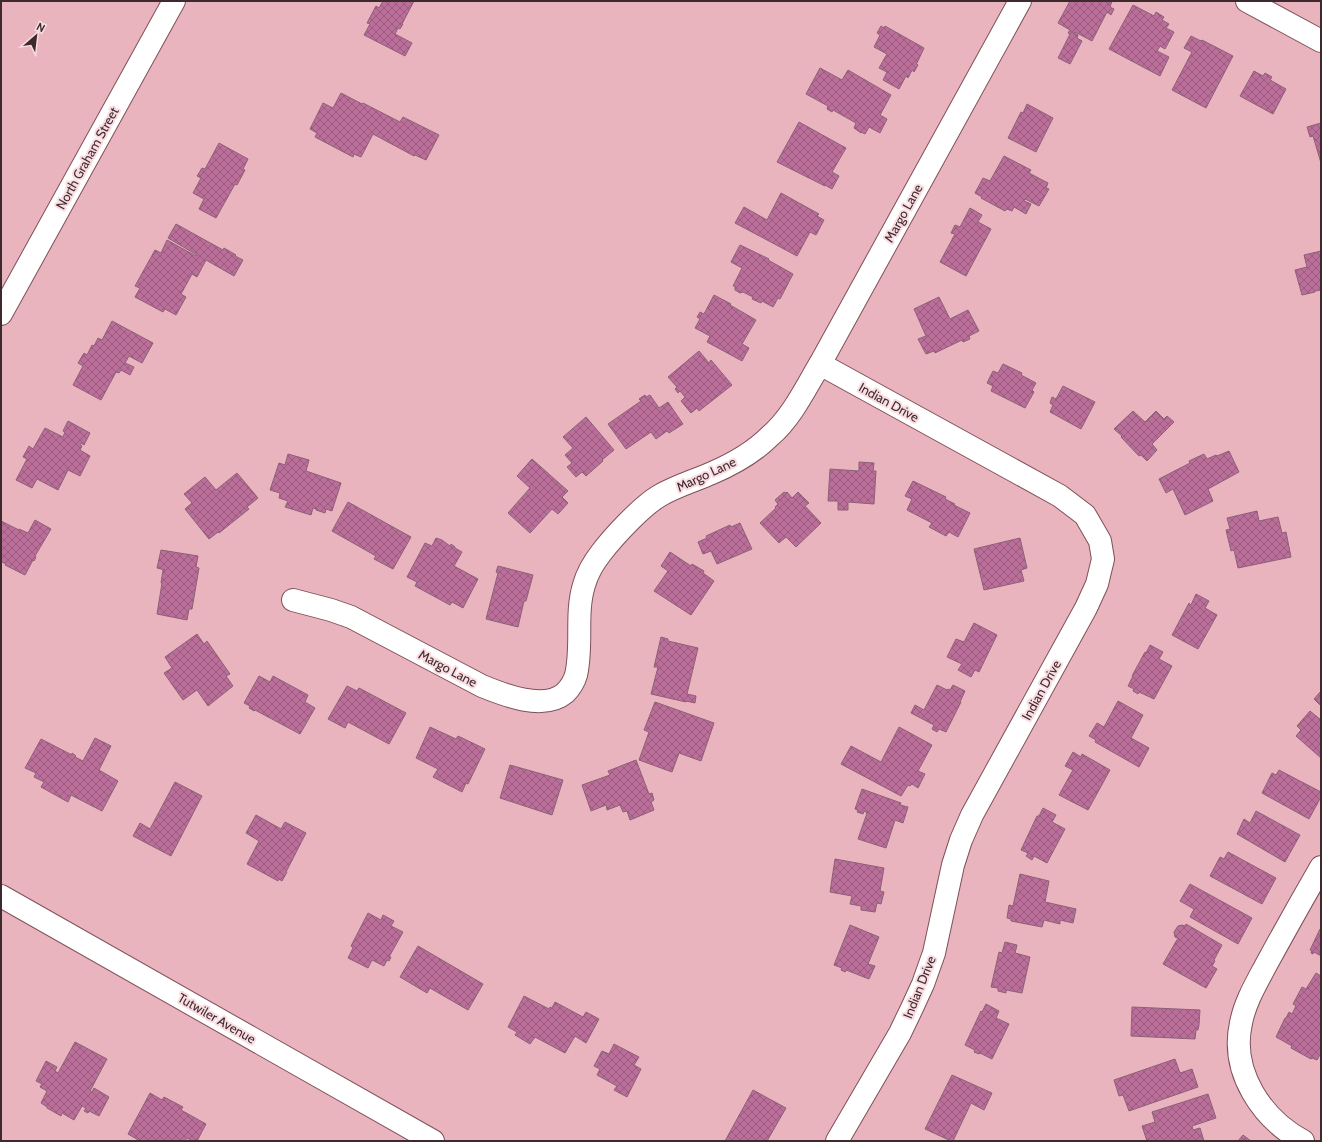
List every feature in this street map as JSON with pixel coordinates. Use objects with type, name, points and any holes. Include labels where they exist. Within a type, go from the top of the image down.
[{"type":"street","name":"North Graham Street","points":[[1,314],[174,1]]},
{"type":"street","name":"Margo Lane","points":[[294,600],[332,610],[351,617],[482,686],[501,694],[519,699],[546,701],[556,699],[565,693],[572,686],[576,676],[578,662],[580,603],[583,585],[590,570],[601,553],[638,514],[658,496],[736,461],[755,449],[771,436],[787,418],[820,364],[1020,1]]},
{"type":"street","points":[[1247,1],[1321,41]]},
{"type":"street","name":"Indian Drive","points":[[820,364],[1060,496],[1085,516],[1100,541],[1103,559],[1097,584],[1086,608],[972,816],[961,840],[953,865],[934,953],[923,984],[900,1033],[837,1141]]},
{"type":"street","points":[[1303,1141],[1285,1129],[1270,1116],[1257,1099],[1243,1070],[1239,1039],[1240,1025],[1244,1008],[1251,993],[1321,867]]},
{"type":"street","name":"Tutwiler Avenue","points":[[1,896],[433,1141]]},
{"type":"building","points":[[383,1],[414,1],[403,24],[400,29],[398,28],[395,34],[412,43],[405,56],[364,35],[370,24],[367,23],[376,6],[379,8]]},
{"type":"building","points":[[1070,1],[1112,1],[1110,7],[1114,9],[1111,15],[1107,12],[1092,41],[1075,32],[1074,33],[1078,35],[1077,38],[1082,41],[1070,64],[1058,58],[1070,34],[1068,33],[1070,30],[1058,23]]},
{"type":"building","points":[[1133,5],[1154,16],[1156,12],[1164,17],[1162,20],[1169,24],[1166,28],[1174,32],[1165,49],[1160,46],[1157,51],[1169,57],[1160,76],[1109,49]]},
{"type":"building","points":[[881,26],[884,28],[885,26],[924,48],[916,63],[918,65],[914,72],[912,70],[908,78],[906,76],[899,89],[883,80],[887,72],[879,68],[887,54],[874,47],[880,35],[877,33]]},
{"type":"building","points":[[1191,36],[1233,56],[1206,108],[1172,90],[1192,52],[1184,48]]},
{"type":"building","points":[[820,68],[842,80],[848,70],[891,95],[880,115],[887,119],[880,133],[869,127],[865,134],[861,133],[854,128],[856,123],[833,110],[832,112],[827,109],[828,106],[806,94]]},
{"type":"building","points":[[1254,71],[1263,76],[1265,73],[1272,77],[1270,80],[1286,89],[1273,114],[1240,96]]},
{"type":"building","points":[[341,93],[400,122],[403,117],[439,135],[426,160],[415,155],[414,156],[373,134],[361,157],[354,154],[353,157],[315,137],[317,133],[310,129],[323,103],[333,108]]},
{"type":"building","points":[[1027,104],[1053,118],[1036,152],[1008,138],[1021,112],[1023,113]]},
{"type":"building","points":[[799,122],[846,148],[832,172],[839,176],[832,189],[777,162]]},
{"type":"building","points":[[1321,123],[1321,163],[1313,136],[1310,137],[1307,127]]},
{"type":"building","points":[[219,143],[248,159],[243,169],[245,170],[237,185],[235,184],[216,218],[199,209],[204,199],[193,193],[201,178],[197,176],[202,168],[205,169]]},
{"type":"building","points":[[1004,156],[1031,170],[1029,173],[1048,183],[1046,188],[1049,189],[1039,206],[1025,199],[1024,201],[1031,204],[1026,214],[1014,207],[1012,211],[1007,209],[1005,211],[981,198],[982,197],[975,193],[983,178],[990,181]]},
{"type":"building","points":[[781,193],[819,214],[817,216],[824,220],[816,235],[810,232],[797,256],[735,223],[744,207],[767,220]]},
{"type":"building","points":[[970,208],[982,215],[978,222],[991,229],[966,276],[940,262],[955,234],[951,233],[955,225],[960,227]]},
{"type":"building","points":[[176,224],[223,250],[224,248],[243,260],[234,276],[206,260],[197,277],[192,274],[181,294],[186,297],[176,315],[165,309],[163,312],[135,297],[140,288],[135,286],[155,250],[161,253],[167,240],[196,256],[197,255],[168,238]]},
{"type":"building","points":[[740,245],[769,259],[768,260],[793,274],[780,299],[778,298],[773,307],[762,301],[761,303],[752,299],[753,297],[743,292],[740,293],[735,290],[735,286],[733,286],[742,268],[731,262]]},
{"type":"building","points":[[1321,251],[1321,290],[1302,295],[1295,270],[1307,267],[1304,255]]},
{"type":"building","points":[[714,295],[756,320],[742,344],[749,348],[742,361],[707,342],[710,336],[695,328],[700,319],[697,317],[700,312],[704,314]]},
{"type":"building","points":[[939,297],[950,319],[968,310],[979,331],[969,336],[970,339],[963,342],[962,340],[935,353],[934,351],[926,354],[918,339],[926,336],[914,309]]},
{"type":"building","points":[[112,321],[153,343],[142,363],[129,356],[125,363],[134,367],[130,375],[121,370],[119,373],[116,372],[101,400],[73,385],[83,366],[78,363],[84,353],[87,355],[92,345],[94,346],[98,338],[102,340]]},
{"type":"building","points":[[699,351],[709,363],[711,360],[732,385],[699,411],[697,408],[691,413],[681,401],[685,397],[680,391],[678,393],[675,389],[677,387],[668,377]]},
{"type":"building","points":[[1003,364],[1022,373],[1021,375],[1036,383],[1032,390],[1034,392],[1025,408],[991,391],[993,386],[987,383],[993,371],[998,373]]},
{"type":"building","points":[[1063,386],[1095,402],[1081,429],[1050,412],[1053,405],[1050,403],[1052,397],[1056,399]]},
{"type":"building","points":[[645,395],[646,397],[650,395],[659,408],[668,402],[683,424],[669,433],[667,431],[656,439],[651,432],[626,449],[608,424],[641,401],[639,399]]},
{"type":"building","points":[[1133,411],[1145,422],[1156,411],[1164,419],[1167,416],[1174,422],[1152,444],[1157,450],[1147,461],[1141,455],[1139,456],[1114,429]]},
{"type":"building","points":[[586,417],[614,450],[586,476],[582,472],[576,477],[567,467],[572,463],[565,455],[573,448],[563,437]]},
{"type":"building","points":[[68,421],[90,433],[84,445],[81,443],[80,445],[82,446],[80,450],[90,456],[80,476],[68,470],[58,490],[37,479],[32,488],[16,480],[27,459],[23,457],[29,446],[33,449],[45,428],[63,437],[65,432],[63,431]]},
{"type":"building","points":[[1229,451],[1239,472],[1208,489],[1213,501],[1185,515],[1173,489],[1166,493],[1159,479],[1204,454],[1207,459]]},
{"type":"building","points":[[288,454],[309,460],[306,471],[341,483],[332,511],[326,509],[325,513],[313,508],[311,515],[285,507],[288,501],[279,498],[280,493],[270,490],[279,463],[285,465]]},
{"type":"building","points":[[532,459],[568,491],[562,497],[568,503],[558,514],[552,509],[530,533],[508,513],[530,488],[517,476]]},
{"type":"building","points":[[859,462],[874,463],[873,471],[876,471],[874,504],[848,502],[848,510],[838,510],[838,501],[828,501],[830,469],[859,471]]},
{"type":"building","points":[[237,473],[258,498],[247,507],[249,509],[209,539],[185,509],[192,503],[184,494],[205,477],[216,490]]},
{"type":"building","points":[[913,481],[946,497],[945,499],[955,504],[954,505],[970,513],[958,537],[949,532],[946,536],[929,527],[932,523],[907,510],[912,499],[905,496]]},
{"type":"building","points":[[784,492],[787,492],[792,498],[798,492],[809,503],[805,506],[821,523],[796,547],[786,537],[779,543],[760,523],[776,508],[775,507],[778,504],[775,500]]},
{"type":"building","points":[[348,502],[411,537],[393,569],[374,559],[376,556],[332,531]]},
{"type":"building","points":[[1257,511],[1259,521],[1278,517],[1282,533],[1286,532],[1291,557],[1238,568],[1234,550],[1231,551],[1226,530],[1230,529],[1227,518]]},
{"type":"building","points":[[35,520],[51,529],[25,575],[2,562],[1,564],[1,521],[28,533]]},
{"type":"building","points":[[740,523],[752,549],[717,564],[711,551],[703,554],[698,542],[707,538],[706,536],[730,525],[731,527]]},
{"type":"building","points":[[436,538],[442,540],[450,546],[451,544],[462,552],[454,566],[478,579],[463,608],[452,602],[450,605],[415,586],[417,582],[407,577],[425,543],[432,546]]},
{"type":"building","points":[[1020,538],[1027,568],[1021,570],[1024,581],[984,590],[974,549]]},
{"type":"building","points":[[161,550],[198,556],[196,567],[199,568],[192,609],[189,609],[187,620],[157,614],[163,570],[165,570],[157,568]]},
{"type":"building","points":[[670,552],[691,566],[692,564],[704,571],[703,573],[714,581],[691,615],[654,591],[668,571],[661,566]]},
{"type":"building","points":[[498,566],[533,575],[526,601],[524,601],[518,627],[486,619],[498,573],[496,572]]},
{"type":"building","points":[[1196,594],[1209,601],[1205,608],[1217,615],[1198,649],[1172,635],[1189,603],[1191,605]]},
{"type":"building","points":[[974,623],[997,635],[979,672],[975,670],[971,677],[958,670],[962,664],[947,657],[956,639],[964,642]]},
{"type":"building","points":[[197,634],[204,644],[207,641],[230,674],[226,676],[233,686],[208,706],[197,690],[183,700],[164,673],[172,668],[165,657]]},
{"type":"building","points":[[661,637],[668,639],[668,641],[698,648],[687,694],[696,696],[695,703],[651,694],[658,667],[654,667]]},
{"type":"building","points":[[1150,645],[1163,652],[1159,659],[1172,666],[1154,699],[1139,692],[1138,694],[1133,691],[1134,689],[1128,686],[1132,676]]},
{"type":"building","points":[[259,676],[270,682],[273,676],[308,695],[305,702],[315,708],[300,734],[255,710],[254,711],[249,708],[250,706],[244,703]]},
{"type":"building","points":[[937,685],[950,690],[953,685],[965,691],[946,732],[939,729],[937,732],[932,729],[934,725],[911,713],[915,705],[924,710]]},
{"type":"building","points":[[347,686],[357,691],[359,688],[406,713],[389,744],[348,722],[345,728],[328,719]]},
{"type":"building","points":[[1321,691],[1321,706],[1314,699]]},
{"type":"building","points":[[1118,701],[1143,715],[1131,738],[1149,748],[1139,767],[1095,742],[1096,740],[1089,736],[1097,723],[1104,727]]},
{"type":"building","points":[[655,702],[714,723],[701,761],[679,753],[672,772],[639,760],[649,732],[644,730]]},
{"type":"building","points":[[1310,711],[1321,720],[1321,758],[1296,736],[1301,730],[1297,726]]},
{"type":"building","points":[[430,727],[456,739],[458,736],[485,749],[468,784],[466,783],[462,792],[433,777],[438,769],[416,758]]},
{"type":"building","points":[[899,727],[932,745],[918,771],[925,774],[918,788],[912,784],[910,786],[908,785],[901,796],[841,764],[851,746],[881,762]]},
{"type":"building","points":[[95,738],[111,746],[99,770],[118,781],[102,811],[71,795],[68,802],[41,787],[44,782],[34,777],[36,773],[25,768],[41,739],[72,755],[72,753],[76,756],[75,757],[83,761]]},
{"type":"building","points":[[1073,752],[1081,757],[1082,754],[1110,770],[1088,810],[1059,795],[1073,770],[1065,766]]},
{"type":"building","points":[[636,760],[649,794],[652,793],[654,800],[651,802],[654,810],[630,820],[627,811],[623,812],[620,805],[607,810],[606,805],[591,811],[582,785],[610,775],[608,771]]},
{"type":"building","points":[[510,765],[563,780],[552,815],[500,798]]},
{"type":"building","points":[[1279,770],[1321,792],[1321,797],[1309,819],[1262,793],[1272,773],[1276,775]]},
{"type":"building","points":[[175,782],[202,796],[171,856],[133,836],[140,823],[150,829]]},
{"type":"building","points":[[862,789],[908,807],[903,823],[895,820],[886,848],[858,839],[867,813],[864,811],[863,814],[857,812],[858,810],[855,809]]},
{"type":"building","points":[[1043,808],[1056,815],[1052,822],[1065,829],[1047,863],[1034,856],[1032,860],[1026,856],[1028,853],[1021,850],[1037,816],[1039,816]]},
{"type":"building","points":[[1256,811],[1300,835],[1285,862],[1237,834],[1244,819],[1250,823]]},
{"type":"building","points":[[256,815],[281,829],[285,822],[306,833],[282,881],[279,879],[278,881],[247,864],[259,841],[246,833]]},
{"type":"building","points":[[1228,852],[1276,878],[1262,904],[1210,876],[1220,857],[1224,859]]},
{"type":"building","points":[[835,859],[884,868],[880,891],[884,892],[881,904],[877,903],[875,912],[861,910],[861,906],[850,904],[852,896],[830,892]]},
{"type":"building","points":[[1020,874],[1049,881],[1045,902],[1076,909],[1073,923],[1060,920],[1060,924],[1044,920],[1042,927],[1011,921],[1011,919],[1007,918],[1009,905],[1013,906]]},
{"type":"building","points":[[1190,884],[1252,918],[1238,944],[1190,917],[1194,909],[1180,901]]},
{"type":"building","points":[[368,913],[381,920],[383,915],[394,921],[391,926],[403,932],[389,957],[391,957],[389,961],[387,960],[384,966],[372,960],[368,968],[348,958],[353,948],[351,946]]},
{"type":"building","points":[[1186,924],[1222,945],[1212,966],[1217,969],[1206,988],[1163,964],[1178,938],[1175,937],[1174,932],[1178,926],[1185,926]]},
{"type":"building","points":[[850,925],[879,937],[868,964],[875,966],[869,979],[846,970],[845,972],[841,970],[842,968],[834,965]]},
{"type":"building","points":[[1320,929],[1321,956],[1314,952],[1313,954],[1311,953],[1312,951],[1310,950]]},
{"type":"building","points":[[1005,942],[1017,945],[1015,953],[1030,957],[1022,993],[1006,990],[1006,993],[998,991],[998,988],[991,987],[999,952],[1002,953]]},
{"type":"building","points":[[418,946],[483,984],[468,1010],[430,988],[427,993],[400,977]]},
{"type":"building","points":[[1316,973],[1321,976],[1321,1053],[1317,1060],[1311,1059],[1291,1048],[1292,1046],[1276,1037],[1289,1012],[1292,1014],[1296,1006],[1293,1004],[1302,987],[1306,989]]},
{"type":"building","points":[[524,996],[549,1009],[550,1007],[552,1008],[555,1002],[583,1017],[586,1012],[599,1019],[586,1043],[575,1036],[565,1053],[535,1037],[530,1044],[515,1035],[517,1032],[508,1027]]},
{"type":"building","points":[[986,1004],[999,1011],[996,1018],[1009,1024],[992,1059],[980,1053],[974,1052],[975,1050],[965,1045],[981,1011],[982,1012]]},
{"type":"building","points":[[1132,1007],[1200,1010],[1199,1025],[1198,1030],[1196,1030],[1195,1039],[1131,1036]]},
{"type":"building","points":[[75,1042],[107,1059],[90,1091],[92,1092],[94,1088],[109,1097],[99,1116],[89,1111],[88,1113],[84,1111],[86,1108],[82,1106],[74,1120],[62,1113],[61,1116],[41,1103],[47,1091],[40,1087],[42,1084],[36,1081],[46,1061],[57,1067],[55,1071],[58,1073]]},
{"type":"building","points":[[614,1044],[639,1057],[634,1065],[641,1069],[627,1097],[614,1090],[617,1086],[597,1075],[600,1069],[594,1066],[602,1051],[609,1054]]},
{"type":"building","points":[[1175,1059],[1180,1073],[1192,1069],[1198,1087],[1129,1111],[1123,1095],[1119,1096],[1114,1080]]},
{"type":"building","points":[[952,1075],[992,1093],[984,1110],[971,1103],[953,1141],[951,1141],[925,1129]]},
{"type":"building","points":[[753,1090],[786,1108],[767,1141],[725,1141]]},
{"type":"building","points":[[150,1093],[162,1100],[164,1097],[183,1107],[181,1110],[206,1124],[197,1141],[192,1141],[187,1138],[185,1141],[140,1141],[128,1134]]},
{"type":"building","points":[[1208,1094],[1216,1118],[1192,1126],[1193,1130],[1200,1128],[1204,1141],[1147,1141],[1142,1126],[1155,1122],[1152,1112]]},
{"type":"building","points":[[1243,1135],[1251,1141],[1238,1141]]}]
